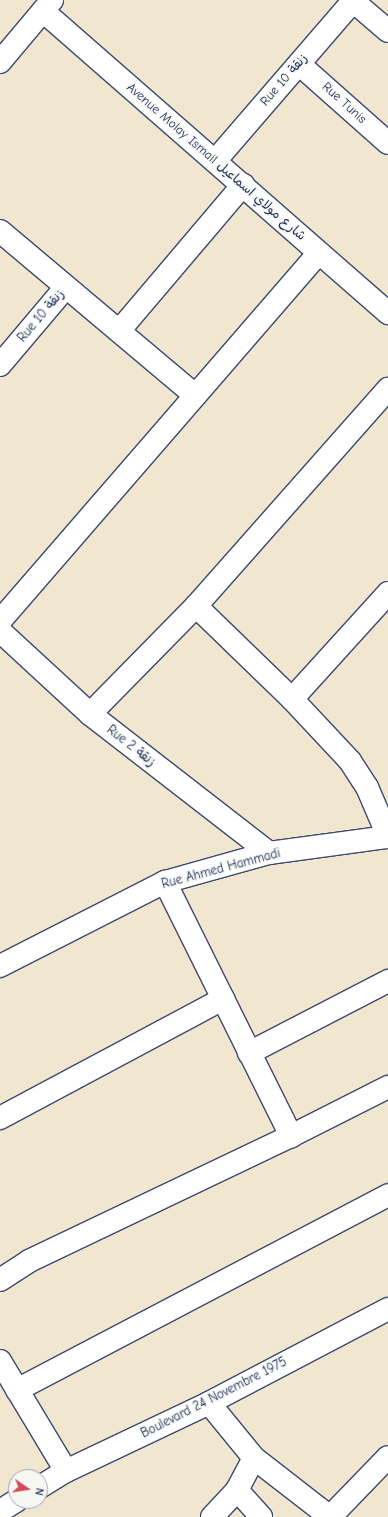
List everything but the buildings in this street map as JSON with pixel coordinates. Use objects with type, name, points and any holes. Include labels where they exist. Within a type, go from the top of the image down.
[{"type":"street","points":[[353,0],[388,31]]},
{"type":"street","name":"Rue 10 زنقة","points":[[215,161],[353,0]]},
{"type":"street","points":[[0,62],[48,5]]},
{"type":"street","name":"Avenue Molay Ismail شارع مولاي اسماعيل","points":[[48,5],[215,161],[388,313]]},
{"type":"street","name":"Rue Tunis","points":[[299,64],[388,143]]},
{"type":"street","points":[[119,331],[243,185]]},
{"type":"street","points":[[0,232],[195,395]]},
{"type":"street","points":[[0,621],[319,253]]},
{"type":"street","name":"Rue 10 زنقة","points":[[0,365],[66,287]]},
{"type":"street","points":[[90,714],[196,606],[388,389]]},
{"type":"street","points":[[292,699],[388,593]]},
{"type":"street","points":[[196,606],[292,699],[350,761],[367,787],[388,837]]},
{"type":"street","name":"Rue 2 زنقة","points":[[0,631],[90,714],[269,853]]},
{"type":"street","name":"Rue Ahmed Hammadi","points":[[0,966],[165,882],[269,853],[388,837]]},
{"type":"street","points":[[165,882],[291,1136]]},
{"type":"street","points":[[249,1053],[388,980]]},
{"type":"street","points":[[0,1118],[223,999]]},
{"type":"street","points":[[0,1280],[29,1262],[291,1136],[388,1086]]},
{"type":"street","points":[[17,1390],[388,1195]]},
{"type":"street","name":"Boulevard 24 Novembre 1975","points":[[48,1482],[66,1471],[209,1403],[388,1309]]},
{"type":"street","points":[[0,1361],[66,1471]]},
{"type":"street","points":[[209,1403],[254,1458],[330,1517],[388,1457]]},
{"type":"street","points":[[212,1517],[237,1490],[254,1458]]},
{"type":"street","points":[[237,1490],[261,1517]]}]
